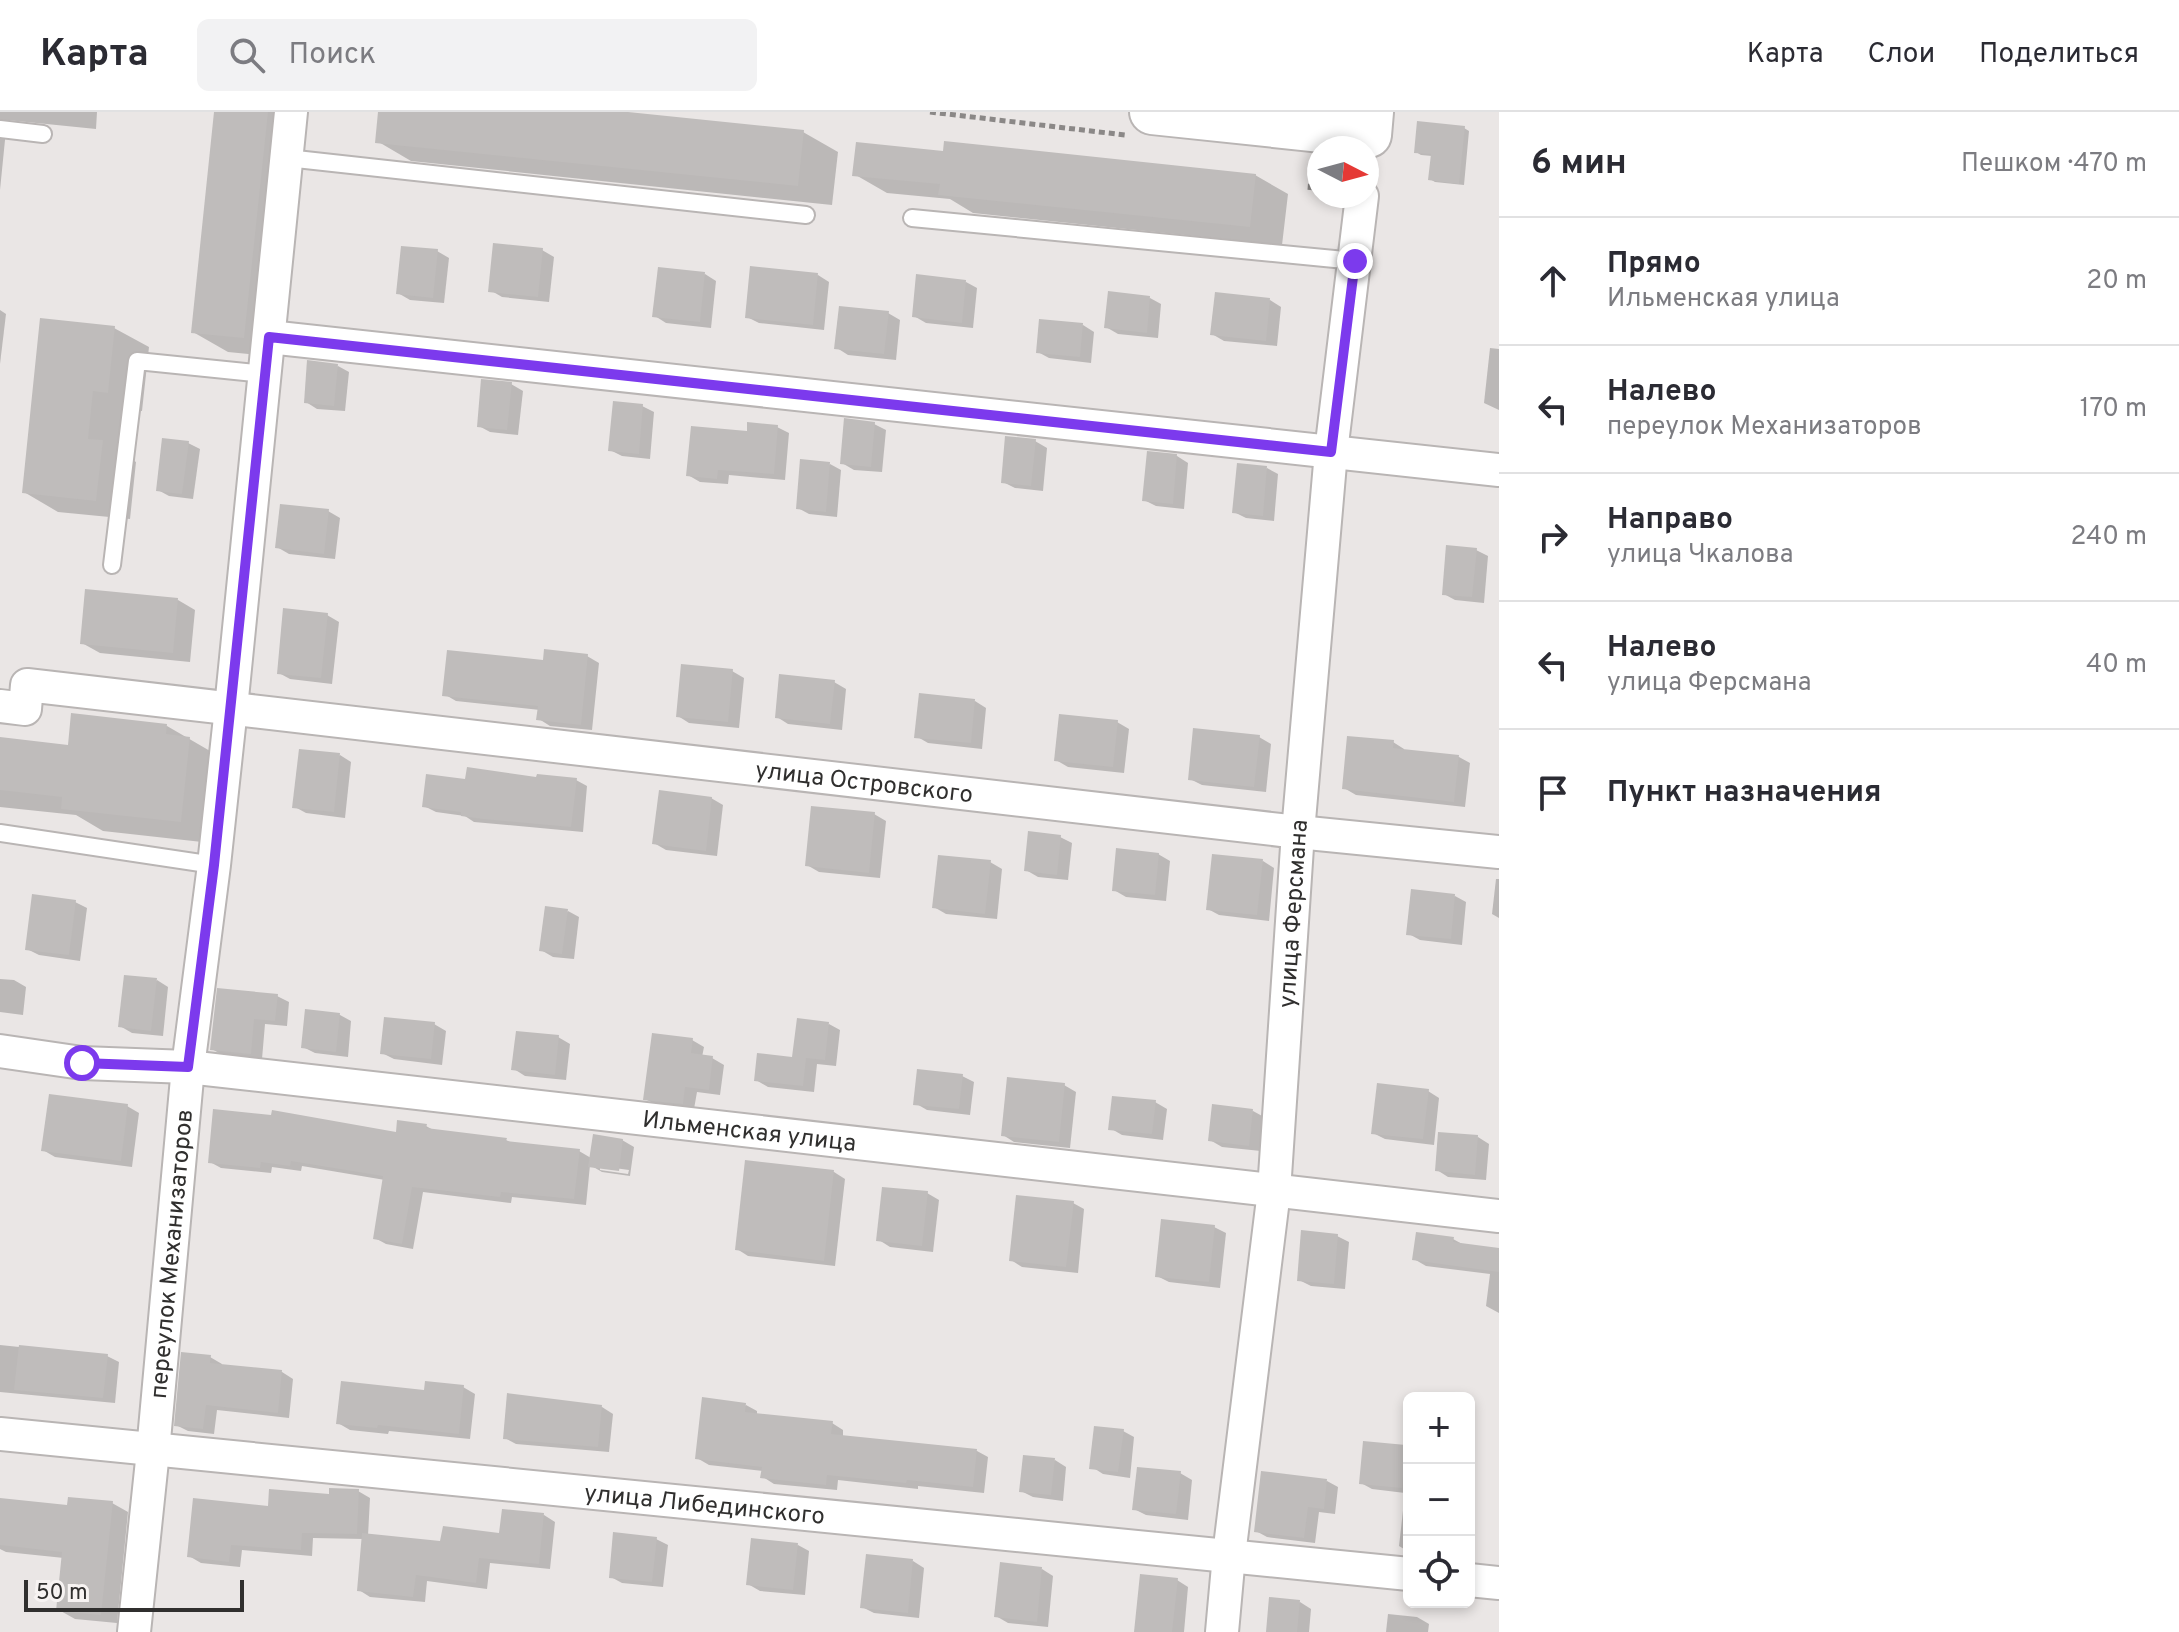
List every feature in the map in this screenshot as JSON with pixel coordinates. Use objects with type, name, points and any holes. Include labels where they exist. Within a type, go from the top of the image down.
[{"type":"main road","points":[[1152,112],[1369,133]]},
{"type":"street","name":"переулок Механизаторов","points":[[134,1632],[188,1067],[231,708],[291,112]]},
{"type":"street","name":"улица Ферсмана","points":[[1222,1632],[1274,1191],[1298,832],[1331,452],[1361,208]]},
{"type":"street","points":[[269,337],[1499,470]]},
{"type":"street","points":[[0,706],[25,709],[27,685],[231,708]]},
{"type":"street","name":"улица Островского","points":[[231,708],[1298,832],[1499,852]]},
{"type":"street","name":"Ильменская улица","points":[[0,1051],[82,1063],[188,1067],[1499,1216]]},
{"type":"street","name":"улица Либединского","points":[[0,1434],[1403,1573]]},
{"type":"street","points":[[1475,1581],[1499,1583]]},
{"type":"lane","points":[[0,129],[43,134]]},
{"type":"lane","points":[[287,158],[806,215]]},
{"type":"lane","points":[[912,218],[1355,261]]},
{"type":"lane","points":[[112,565],[137,361],[265,374]]},
{"type":"lane","points":[[0,833],[214,865]]},
{"type":"building","points":[[214,112],[268,112],[244,338],[191,333]]},
{"type":"building","points":[[378,112],[628,112],[804,130],[798,186],[375,143]]},
{"type":"building","points":[[1417,121],[1465,126],[1459,184],[1428,180],[1431,154],[1414,153]]},
{"type":"building","points":[[944,141],[1256,174],[1250,227],[938,195],[940,184],[852,176],[856,142],[943,151]]},
{"type":"building","points":[[493,243],[543,248],[538,297],[488,292]]},
{"type":"building","points":[[401,246],[438,249],[433,298],[396,294]]},
{"type":"building","points":[[750,266],[818,273],[813,325],[745,318]]},
{"type":"building","points":[[658,267],[705,272],[700,322],[652,317]]},
{"type":"building","points":[[916,274],[966,280],[962,323],[912,317]]},
{"type":"building","points":[[1108,291],[1150,296],[1147,333],[1104,328]]},
{"type":"building","points":[[1215,292],[1270,298],[1266,341],[1210,335]]},
{"type":"building","points":[[839,306],[889,311],[884,354],[834,349]]},
{"type":"building","points":[[40,318],[115,326],[108,393],[93,391],[88,439],[103,440],[96,501],[22,493]]},
{"type":"building","points":[[1039,319],[1083,323],[1080,357],[1036,353]]},
{"type":"building","points":[[307,360],[338,364],[334,406],[304,403]]},
{"type":"building","points":[[481,379],[512,382],[507,430],[477,427]]},
{"type":"building","points":[[613,401],[643,404],[639,454],[608,451]]},
{"type":"building","points":[[844,418],[875,422],[871,467],[840,464]]},
{"type":"building","points":[[747,422],[778,425],[774,474],[718,470],[717,479],[686,476],[691,426],[747,431]]},
{"type":"building","points":[[1005,436],[1036,439],[1031,486],[1001,483]]},
{"type":"building","points":[[162,438],[189,441],[182,494],[156,491]]},
{"type":"building","points":[[1147,451],[1177,454],[1173,504],[1142,501]]},
{"type":"building","points":[[800,459],[830,462],[826,512],[796,509]]},
{"type":"building","points":[[1237,463],[1267,466],[1263,516],[1232,513]]},
{"type":"building","points":[[280,504],[329,509],[324,554],[275,548]]},
{"type":"building","points":[[1446,545],[1477,548],[1472,597],[1442,595]]},
{"type":"building","points":[[85,589],[178,598],[173,653],[80,644]]},
{"type":"building","points":[[283,608],[328,613],[321,678],[277,674]]},
{"type":"building","points":[[544,649],[588,654],[581,725],[536,720],[538,706],[442,696],[447,650],[543,660]]},
{"type":"building","points":[[681,664],[733,669],[728,722],[676,717]]},
{"type":"building","points":[[779,674],[835,680],[830,724],[775,718]]},
{"type":"building","points":[[919,693],[975,699],[971,743],[914,738]]},
{"type":"building","points":[[71,713],[167,724],[166,734],[190,737],[181,822],[61,809],[62,797],[0,790],[0,737],[68,745]]},
{"type":"building","points":[[1059,714],[1118,720],[1113,767],[1054,761]]},
{"type":"building","points":[[1193,728],[1260,735],[1254,787],[1188,780]]},
{"type":"building","points":[[1347,736],[1394,740],[1393,748],[1459,755],[1454,802],[1342,789]]},
{"type":"building","points":[[299,749],[340,753],[334,812],[292,808]]},
{"type":"building","points":[[467,767],[536,777],[537,774],[577,778],[571,827],[483,819],[461,816],[461,812],[422,807],[426,774],[465,779]]},
{"type":"building","points":[[659,790],[712,797],[706,851],[652,844]]},
{"type":"building","points":[[811,806],[875,812],[869,873],[805,866]]},
{"type":"building","points":[[1028,831],[1061,835],[1057,875],[1024,871]]},
{"type":"building","points":[[1116,848],[1159,853],[1155,895],[1112,891]]},
{"type":"building","points":[[1212,854],[1263,859],[1257,915],[1206,910]]},
{"type":"building","points":[[938,855],[991,860],[985,914],[932,908]]},
{"type":"building","points":[[1411,889],[1455,894],[1451,939],[1406,935]]},
{"type":"building","points":[[32,894],[76,900],[69,955],[25,950]]},
{"type":"building","points":[[545,906],[568,909],[562,954],[539,951]]},
{"type":"building","points":[[124,975],[157,978],[151,1031],[118,1027]]},
{"type":"building","points":[[217,988],[278,994],[275,1021],[254,1019],[251,1054],[210,1050]]},
{"type":"building","points":[[305,1009],[340,1013],[336,1052],[301,1048]]},
{"type":"building","points":[[384,1017],[435,1022],[431,1059],[380,1054]]},
{"type":"building","points":[[797,1018],[829,1022],[825,1060],[806,1058],[803,1086],[754,1081],[757,1053],[792,1057]]},
{"type":"building","points":[[516,1031],[559,1035],[555,1075],[511,1070]]},
{"type":"building","points":[[652,1033],[693,1038],[691,1053],[713,1056],[709,1090],[685,1087],[683,1104],[643,1100]]},
{"type":"building","points":[[917,1069],[963,1074],[959,1109],[913,1105]]},
{"type":"building","points":[[1007,1077],[1065,1083],[1059,1142],[1001,1136]]},
{"type":"building","points":[[1377,1083],[1429,1089],[1423,1139],[1371,1134]]},
{"type":"building","points":[[49,1094],[128,1104],[121,1161],[41,1151]]},
{"type":"building","points":[[1112,1096],[1156,1100],[1152,1134],[1108,1130]]},
{"type":"building","points":[[1212,1104],[1253,1109],[1249,1146],[1208,1141]]},
{"type":"building","points":[[213,1109],[271,1115],[272,1110],[396,1132],[397,1120],[427,1124],[426,1128],[507,1138],[506,1141],[580,1149],[574,1199],[501,1192],[500,1197],[412,1187],[402,1244],[373,1239],[383,1176],[291,1161],[290,1166],[261,1162],[260,1168],[208,1163]]},
{"type":"building","points":[[1438,1132],[1478,1135],[1475,1175],[1435,1171]]},
{"type":"building","points":[[593,1134],[623,1139],[619,1171],[588,1167]]},
{"type":"building","points":[[745,1160],[834,1170],[824,1261],[735,1250]]},
{"type":"building","points":[[882,1187],[928,1191],[922,1246],[876,1241]]},
{"type":"building","points":[[1016,1195],[1074,1201],[1066,1267],[1009,1261]]},
{"type":"building","points":[[1161,1219],[1215,1225],[1209,1282],[1155,1277]]},
{"type":"building","points":[[1301,1230],[1338,1234],[1334,1284],[1297,1281]]},
{"type":"building","points":[[1416,1232],[1454,1237],[1453,1242],[1499,1248],[1499,1272],[1412,1260]]},
{"type":"building","points":[[19,1345],[108,1354],[103,1398],[14,1390]]},
{"type":"building","points":[[181,1352],[211,1355],[210,1363],[282,1370],[278,1413],[206,1405],[203,1429],[174,1426]]},
{"type":"building","points":[[341,1381],[424,1390],[425,1381],[464,1385],[459,1434],[378,1425],[377,1428],[336,1424]]},
{"type":"building","points":[[507,1393],[602,1405],[598,1447],[503,1439]]},
{"type":"building","points":[[702,1397],[746,1403],[745,1412],[833,1421],[831,1434],[977,1449],[973,1487],[827,1475],[826,1485],[760,1478],[762,1467],[695,1459]]},
{"type":"building","points":[[1094,1426],[1124,1429],[1118,1472],[1089,1469]]},
{"type":"building","points":[[1363,1441],[1403,1445],[1402,1488],[1359,1484]]},
{"type":"building","points":[[1023,1455],[1055,1458],[1051,1495],[1019,1492]]},
{"type":"building","points":[[1137,1467],[1181,1471],[1176,1514],[1132,1510]]},
{"type":"building","points":[[1261,1471],[1327,1479],[1324,1509],[1308,1507],[1304,1538],[1254,1532]]},
{"type":"building","points":[[329,1488],[359,1489],[357,1534],[302,1533],[301,1550],[231,1545],[229,1562],[187,1557],[193,1498],[268,1506],[269,1489],[329,1494]]},
{"type":"building","points":[[68,1497],[113,1501],[101,1615],[56,1611],[62,1552],[0,1545],[0,1498],[67,1505]]},
{"type":"building","points":[[502,1509],[544,1513],[539,1564],[479,1558],[476,1583],[416,1575],[413,1597],[357,1591],[362,1533],[440,1541],[443,1526],[499,1533]]},
{"type":"building","points":[[613,1532],[657,1537],[652,1582],[609,1578]]},
{"type":"building","points":[[751,1538],[798,1543],[793,1590],[746,1585]]},
{"type":"building","points":[[866,1554],[913,1559],[908,1613],[860,1608]]},
{"type":"building","points":[[1000,1562],[1042,1567],[1037,1622],[994,1617]]},
{"type":"building","points":[[1140,1574],[1178,1578],[1172,1632],[1134,1632]]},
{"type":"building","points":[[1269,1597],[1300,1600],[1297,1632],[1266,1632]]},
{"type":"route","points":[[82,1063],[188,1067],[214,865],[269,337],[1331,452],[1355,261]]}]
